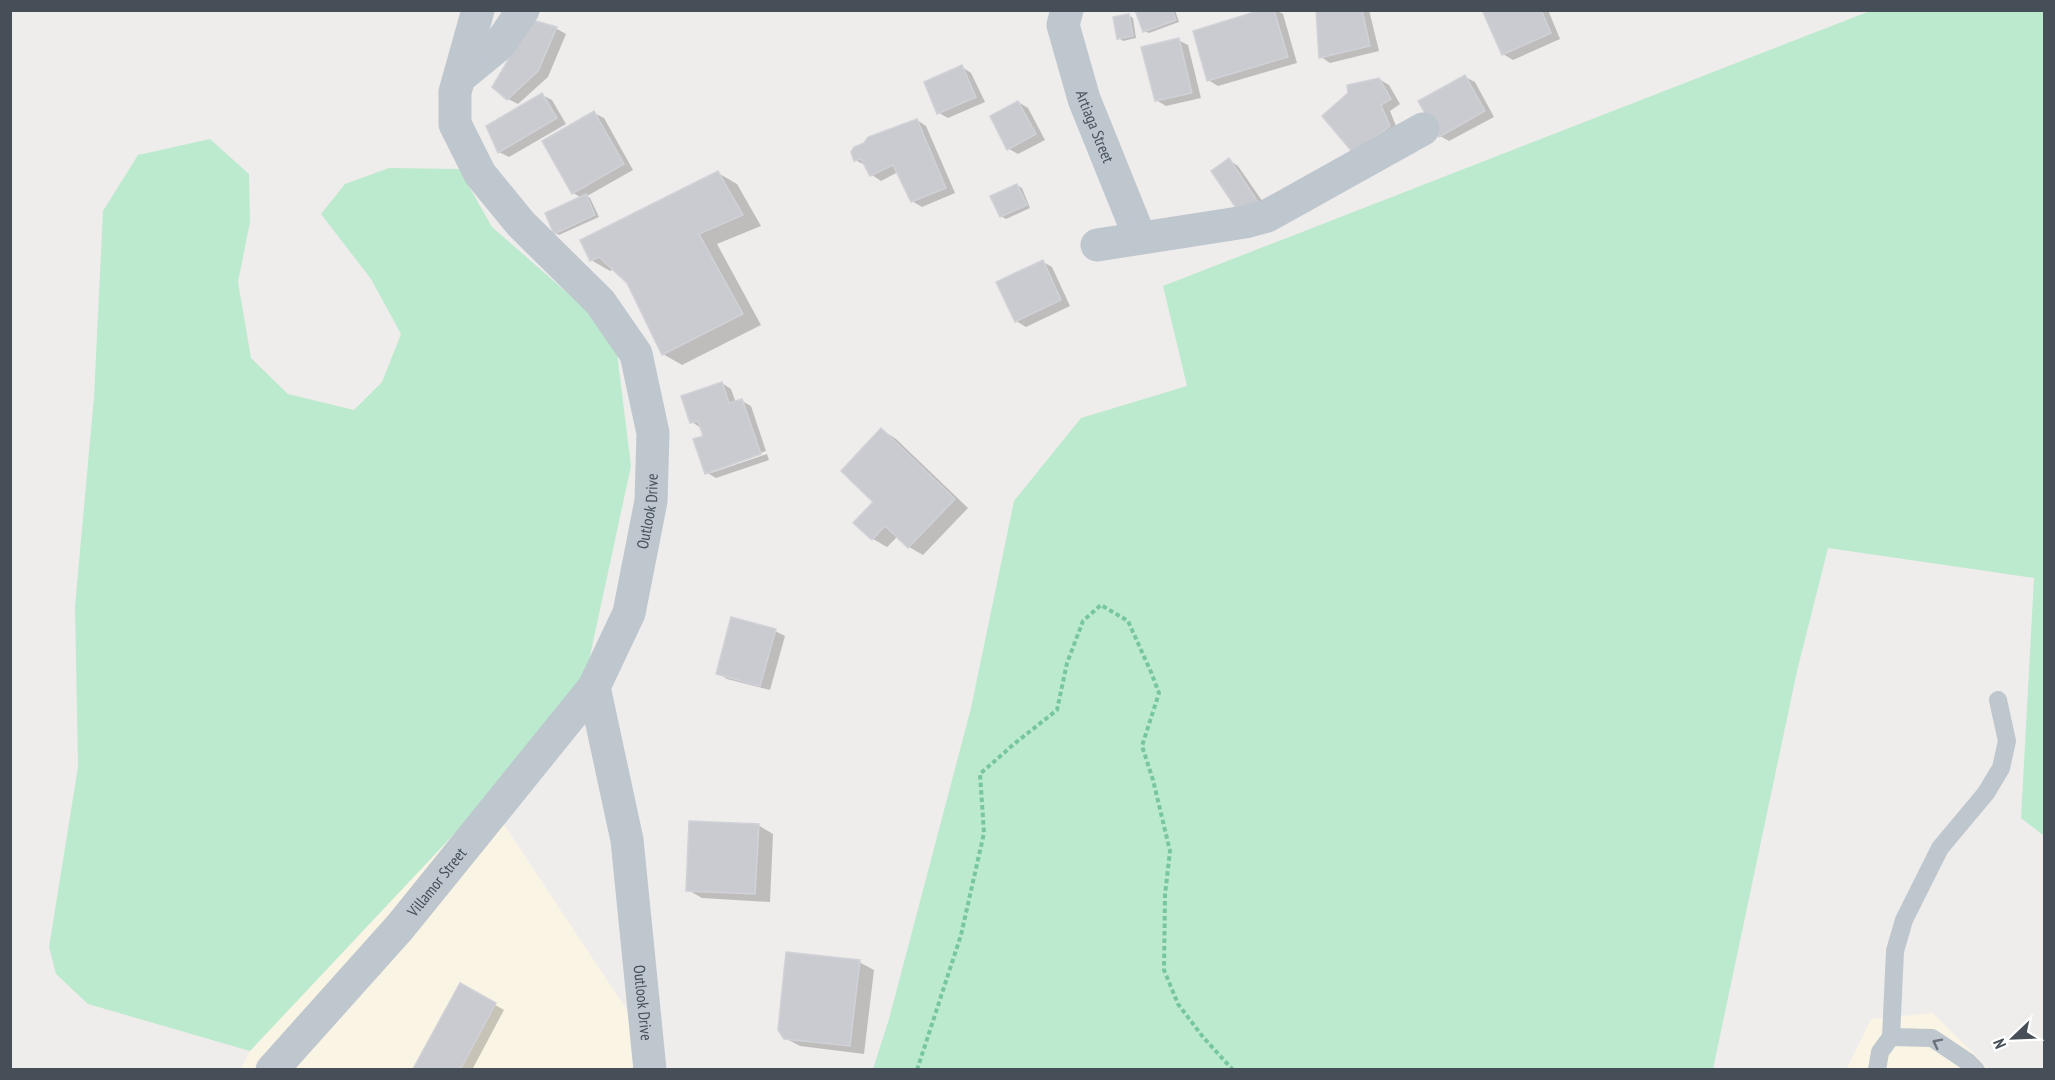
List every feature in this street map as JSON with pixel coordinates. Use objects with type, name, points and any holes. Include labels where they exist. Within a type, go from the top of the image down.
[{"type":"street","name":"Outlook Drive","points":[[478,10],[455,92],[455,124],[480,174],[521,224],[600,302],[636,354],[653,433],[651,501],[629,613],[594,687],[627,840],[650,1070]]},
{"type":"street","points":[[460,77],[499,45],[523,10]]},
{"type":"street","name":"Artiaga Street","points":[[1067,10],[1063,25],[1084,99],[1140,238]]},
{"type":"street","points":[[1097,245],[1245,222],[1267,216],[1423,129]]},
{"type":"street","name":"Villamor Street","points":[[272,1070],[400,927],[594,687]]},
{"type":"lane","points":[[1877,1070],[1880,1052],[1891,1037],[1895,951],[1904,920],[1940,848],[1986,793],[2001,768],[2007,741],[1998,700]]},
{"type":"lane","points":[[1891,1037],[1932,1038],[1976,1070]]},
{"type":"path","points":[[917,1070],[961,935],[984,833],[980,774],[1057,710],[1067,663],[1083,621],[1101,605],[1128,621],[1159,693],[1142,746],[1153,780],[1170,851],[1164,970],[1178,1004],[1203,1037],[1233,1070]]},
{"type":"shaded area","points":[[487,799],[666,1069],[240,1070],[250,1051]]},
{"type":"shaded area","points":[[1933,1013],[1989,1069],[1846,1070],[1871,1019]]},
{"type":"green space","points":[[1870,11],[2044,11],[2044,836],[2021,818],[2034,578],[1828,548],[1797,671],[1713,1069],[873,1069],[889,1019],[971,708],[1014,501],[1081,418],[1187,386],[1163,286]]},
{"type":"green space","points":[[210,139],[249,174],[250,222],[238,282],[251,358],[288,394],[354,410],[382,382],[401,334],[371,279],[321,214],[345,184],[389,168],[459,169],[492,227],[596,318],[617,353],[631,466],[585,679],[487,799],[250,1051],[88,1004],[56,974],[49,947],[78,767],[75,606],[94,397],[103,211],[138,155]]},
{"type":"building","points":[[1135,10],[1172,10],[1176,20],[1143,32]]},
{"type":"building","points":[[1261,10],[1274,10],[1288,57],[1207,81],[1193,31]]},
{"type":"building","points":[[1316,10],[1362,10],[1370,46],[1319,58]]},
{"type":"building","points":[[1482,10],[1541,10],[1551,33],[1502,55]]},
{"type":"building","points":[[1129,14],[1133,36],[1117,39],[1113,17]]},
{"type":"building","points":[[532,20],[557,27],[538,71],[507,100],[492,87]]},
{"type":"building","points":[[1179,38],[1192,93],[1155,101],[1141,47]]},
{"type":"building","points":[[962,65],[976,97],[937,114],[924,82]]},
{"type":"building","points":[[1465,75],[1485,111],[1439,137],[1418,101]]},
{"type":"building","points":[[1379,78],[1391,99],[1381,105],[1390,126],[1354,154],[1322,116],[1348,93],[1347,85]]},
{"type":"building","points":[[542,93],[557,118],[498,153],[486,126]]},
{"type":"building","points":[[1018,101],[1036,134],[1007,150],[990,116]]},
{"type":"building","points":[[594,111],[624,164],[572,194],[542,141]]},
{"type":"building","points":[[917,119],[946,188],[911,202],[893,165],[870,176],[861,159],[854,161],[851,152],[854,147],[864,143],[868,137]]},
{"type":"building","points":[[1229,158],[1258,202],[1240,214],[1211,171]]},
{"type":"building","points":[[718,171],[743,215],[699,234],[743,314],[662,355],[627,283],[599,257],[590,261],[580,240]]},
{"type":"building","points":[[1017,184],[1027,205],[1000,217],[990,196]]},
{"type":"building","points":[[586,194],[595,215],[554,234],[545,213]]},
{"type":"building","points":[[1043,260],[1061,300],[1015,322],[996,282]]},
{"type":"building","points":[[722,382],[729,403],[742,399],[761,454],[705,474],[693,439],[703,436],[698,421],[690,423],[681,396]]},
{"type":"building","points":[[881,428],[955,499],[908,548],[885,526],[872,540],[853,523],[873,502],[841,471]]},
{"type":"building","points":[[731,617],[776,629],[760,686],[716,674]]},
{"type":"building","points":[[689,821],[759,824],[755,894],[686,891]]},
{"type":"building","points":[[786,952],[860,960],[850,1046],[784,1039],[778,1030]]},
{"type":"building","points":[[460,983],[496,1003],[460,1070],[413,1069]]}]
